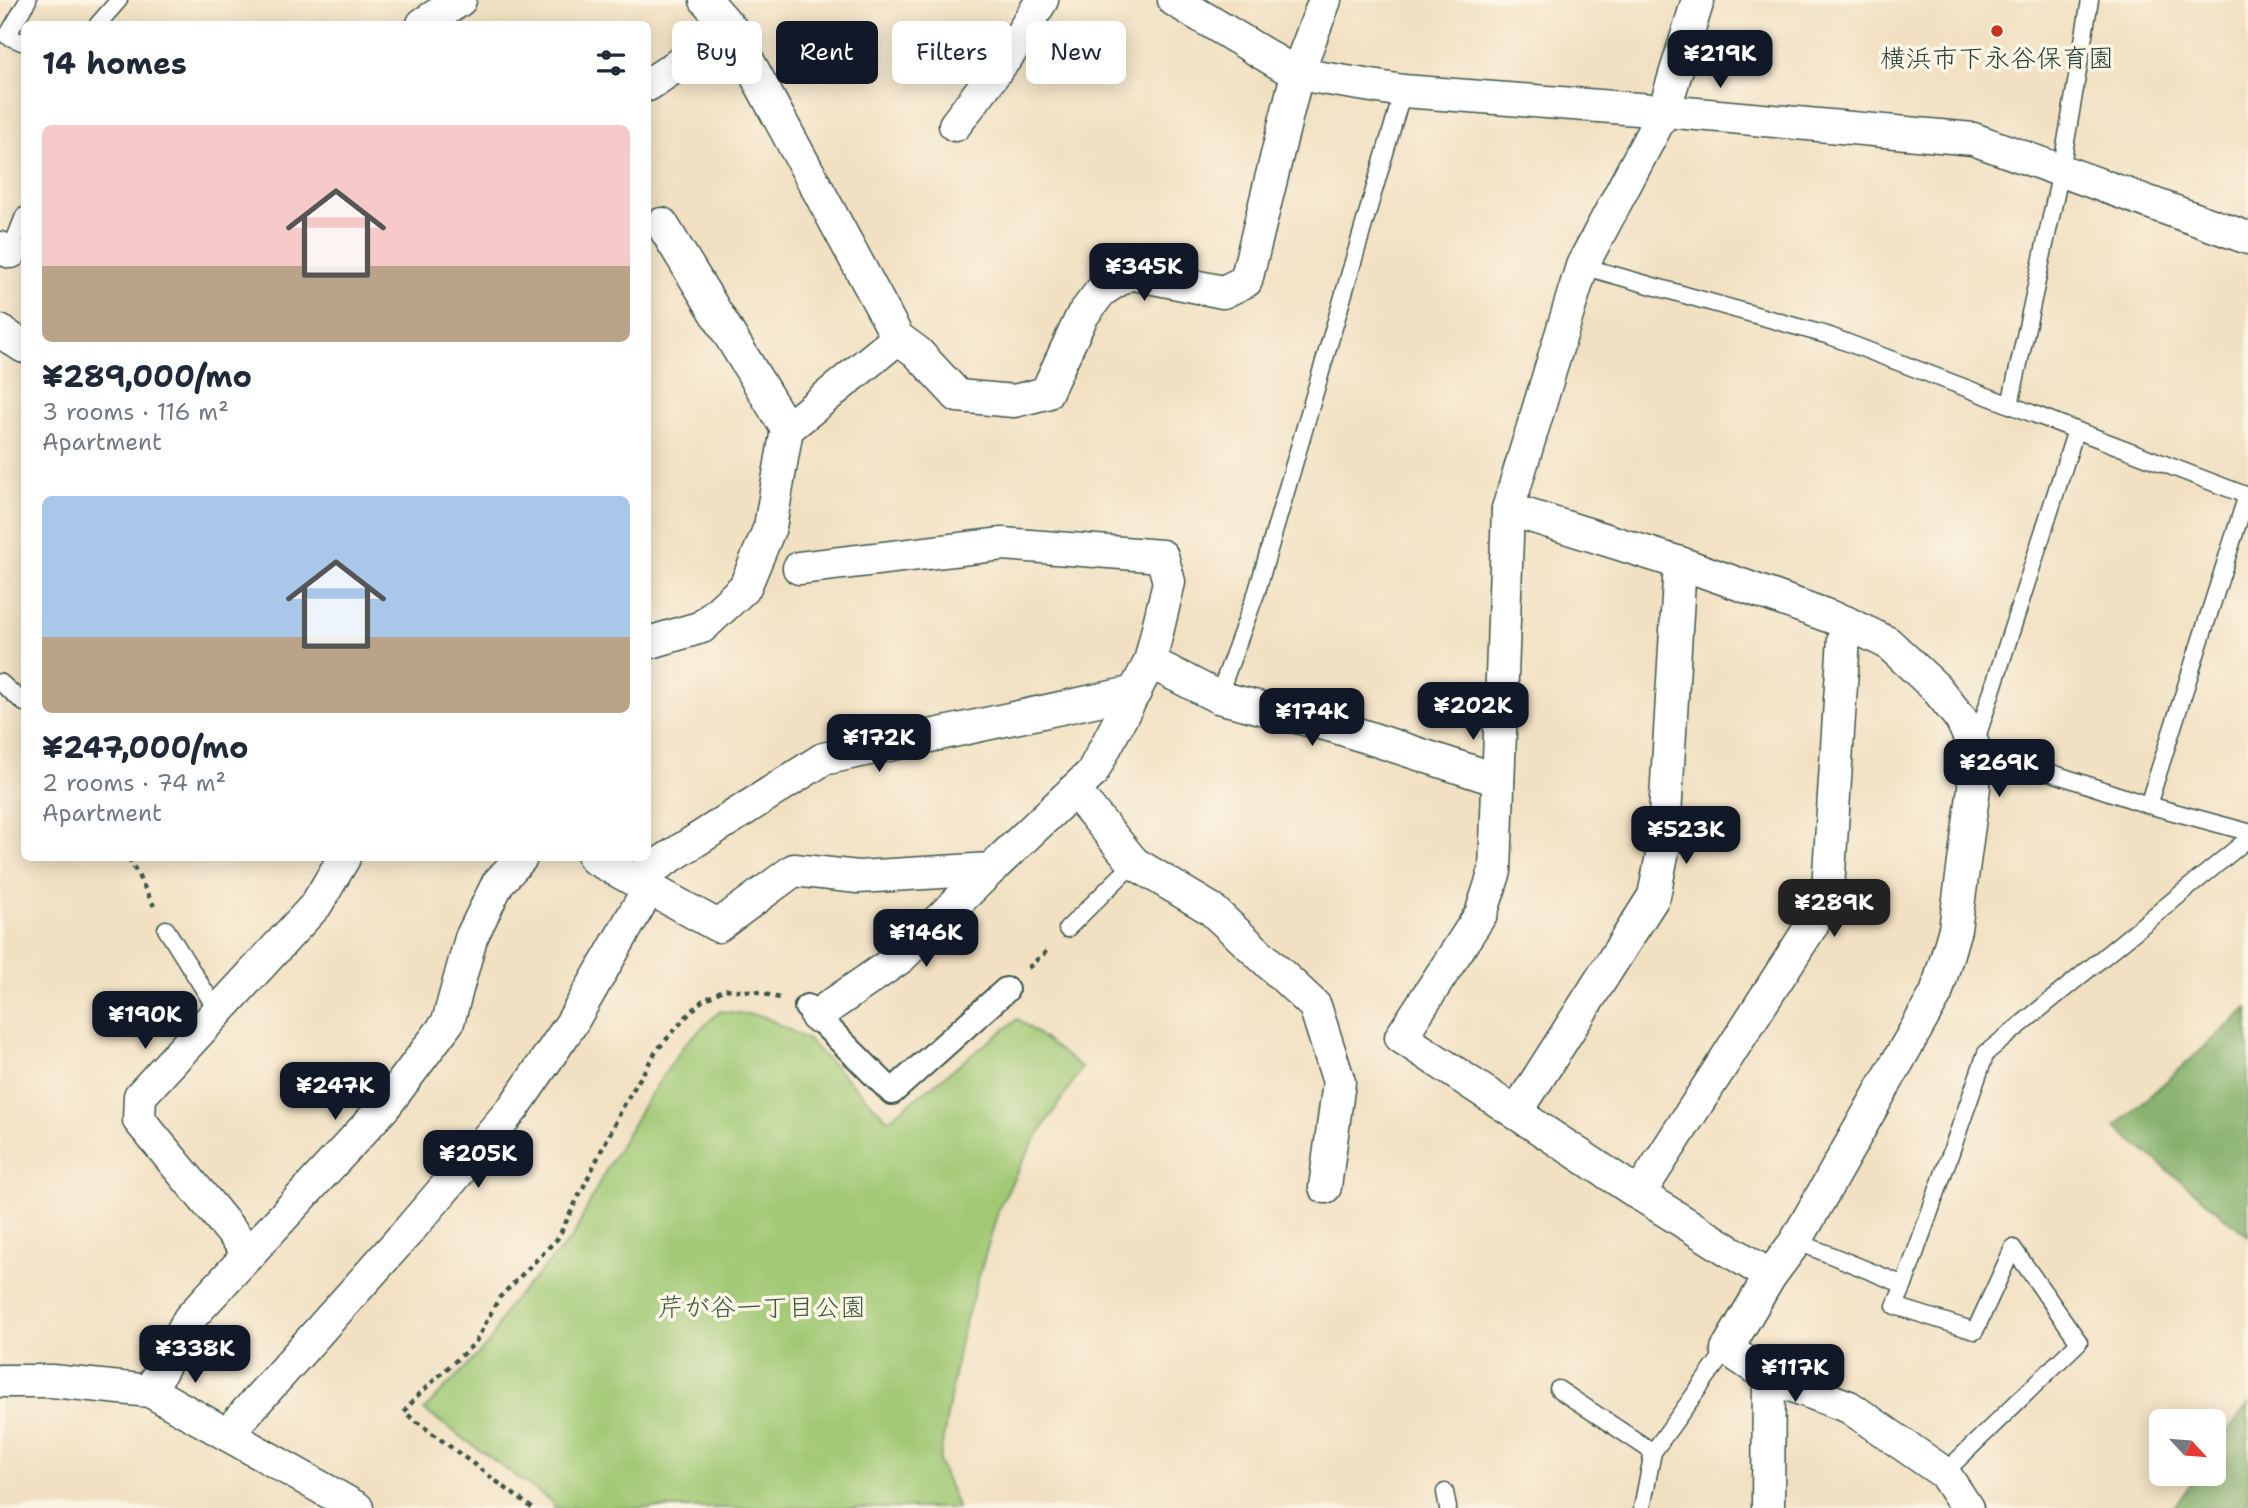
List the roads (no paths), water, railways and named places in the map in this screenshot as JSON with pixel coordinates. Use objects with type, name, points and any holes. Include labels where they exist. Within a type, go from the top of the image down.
[{"type":"street","points":[[428,21],[460,0]]},
{"type":"street","points":[[706,0],[724,21]]},
{"type":"street","points":[[955,125],[1011,51],[1042,0]]},
{"type":"street","points":[[1174,0],[1297,74],[1402,91],[1973,139],[2248,238]]},
{"type":"street","points":[[761,84],[898,338],[917,352],[958,396],[1014,401],[1046,393],[1082,316],[1101,290],[1129,273],[1223,292],[1246,281],[1297,74],[1325,0]]},
{"type":"street","points":[[1698,0],[1664,111],[1582,266],[1508,509],[1495,871],[1481,914],[1402,1037],[1639,1194],[1770,1276]]},
{"type":"street","points":[[651,83],[672,69]]},
{"type":"street","points":[[662,224],[787,429]]},
{"type":"street","points":[[0,331],[21,345]]},
{"type":"street","points":[[651,642],[702,627],[745,587],[770,527],[787,429],[898,338]]},
{"type":"street","points":[[1508,509],[1680,563],[1844,622],[1888,643],[1936,688],[1961,719],[1974,747],[1974,788],[1955,929],[1936,995],[1796,1241],[1770,1276],[1727,1349],[1769,1377],[1849,1407],[1944,1473],[1967,1508]]},
{"type":"street","points":[[799,568],[1003,544],[1162,556],[1169,582],[1150,662],[1092,773],[901,957],[811,1011],[892,1092],[1006,990]]},
{"type":"street","points":[[1516,1113],[1654,896],[1663,849],[1680,563]]},
{"type":"street","points":[[1639,1194],[1812,925],[1828,889],[1844,622]]},
{"type":"street","points":[[1150,662],[1218,698],[1336,727],[1498,780]]},
{"type":"street","points":[[227,1434],[410,1229],[514,1107],[571,1024],[641,884],[823,759],[1135,692]]},
{"type":"street","points":[[1074,790],[1134,863],[1211,909],[1315,1006],[1339,1082],[1325,1187]]},
{"type":"street","points":[[250,1254],[139,1120],[140,1096],[316,905],[342,861]]},
{"type":"street","points":[[150,1391],[189,1319],[385,1106],[448,1022],[471,938],[498,883],[518,861]]},
{"type":"street","points":[[599,861],[718,926],[794,870],[858,877],[990,869]]},
{"type":"street","points":[[1768,1508],[1769,1377]]},
{"type":"street","points":[[0,1381],[52,1381],[150,1391],[357,1508]]},
{"type":"lane","points":[[21,42],[7,36],[28,0]]},
{"type":"lane","points":[[101,21],[119,0]]},
{"type":"lane","points":[[2010,405],[2060,172],[2090,0]]},
{"type":"lane","points":[[1218,698],[1257,592],[1402,91]]},
{"type":"lane","points":[[4,255],[21,222]]},
{"type":"lane","points":[[1582,266],[1830,336],[2247,496],[2148,804]]},
{"type":"lane","points":[[2076,430],[1974,747],[2148,804],[2248,832]]},
{"type":"lane","points":[[0,682],[21,700]]},
{"type":"lane","points":[[1944,1473],[2079,1342],[2013,1248],[1975,1331],[1895,1306],[1986,1053],[2248,839]]},
{"type":"lane","points":[[1067,929],[1134,863]]},
{"type":"lane","points":[[166,929],[218,1012]]},
{"type":"lane","points":[[1796,1241],[1904,1286]]},
{"type":"lane","points":[[1642,1508],[1653,1452],[1727,1349]]},
{"type":"lane","points":[[1558,1389],[1653,1452]]},
{"type":"place","name":"横浜市下永谷保育園","points":[[1997,31]]},
{"type":"park label","name":"芹が谷一丁目公園","points":[[762,1307]]}]
